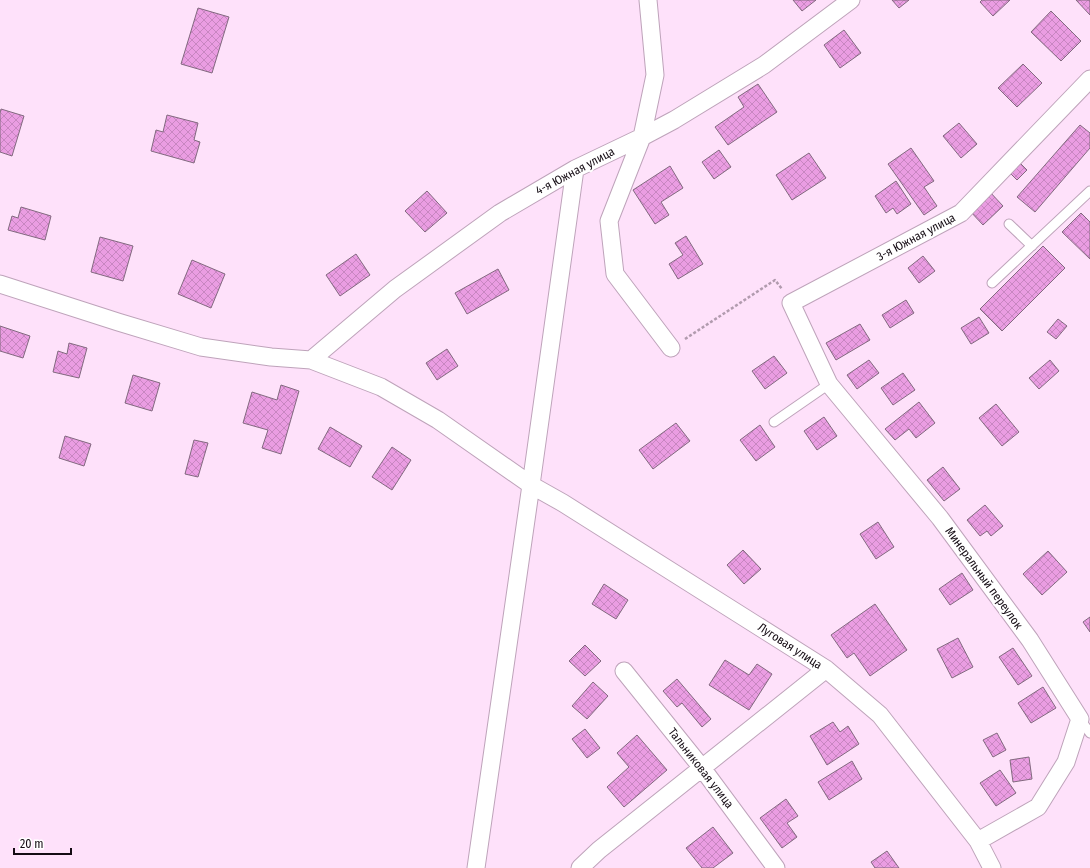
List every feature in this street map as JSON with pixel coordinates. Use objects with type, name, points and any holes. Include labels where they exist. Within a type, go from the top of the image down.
[{"type":"street","points":[[648,0],[655,75],[642,137],[609,221],[615,274],[671,348]]},
{"type":"street","name":"4-я Южная улица","points":[[311,360],[395,289],[500,213],[575,169],[674,120],[764,65],[851,0]]},
{"type":"street","name":"3-я Южная улица","points":[[791,303],[961,213],[1090,79]]},
{"type":"street","points":[[476,868],[532,485],[575,169]]},
{"type":"street","name":"Луговая улица","points":[[0,284],[202,347],[271,357],[311,360],[381,387],[438,420],[532,485],[746,617],[826,669],[880,715],[978,841],[992,868]]},
{"type":"street","name":"Минеральный переулок","points":[[791,303],[829,384],[940,518],[1030,640],[1080,719]]},
{"type":"street","points":[[580,868],[599,850],[826,669]]},
{"type":"street","name":"Тальниковая улица","points":[[624,671],[702,768],[776,868]]},
{"type":"street","points":[[978,841],[1038,807],[1066,762],[1080,719]]},
{"type":"lane","points":[[992,283],[1090,191]]},
{"type":"lane","points":[[1009,224],[1032,246]]},
{"type":"lane","points":[[774,422],[829,384]]},
{"type":"lane","points":[[1080,719],[1090,733]]},
{"type":"path","points":[[671,348],[775,280],[791,303]]},
{"type":"building","points":[[793,0],[816,0],[802,11]]},
{"type":"building","points":[[892,0],[909,0],[899,8]]},
{"type":"building","points":[[982,0],[1010,0],[993,16],[980,2]]},
{"type":"building","points":[[1076,0],[1090,0],[1090,15]]},
{"type":"building","points":[[198,8],[229,17],[212,73],[181,64]]},
{"type":"building","points":[[1051,11],[1081,41],[1061,61],[1031,32]]},
{"type":"building","points":[[844,30],[861,53],[840,68],[824,45]]},
{"type":"building","points":[[1023,64],[1042,83],[1017,107],[998,88]]},
{"type":"building","points":[[758,84],[777,112],[728,145],[715,127],[744,107],[738,97]]},
{"type":"building","points":[[1,109],[24,116],[12,156],[0,152]]},
{"type":"building","points":[[167,115],[198,123],[194,140],[200,142],[194,163],[151,151],[156,130],[163,132]]},
{"type":"building","points":[[959,123],[977,144],[961,158],[943,136]]},
{"type":"building","points":[[1080,125],[1090,133],[1090,148],[1035,212],[1017,197]]},
{"type":"building","points":[[911,148],[934,181],[924,187],[937,206],[924,215],[888,164]]},
{"type":"building","points":[[719,150],[731,167],[714,179],[702,162]]},
{"type":"building","points":[[809,153],[826,178],[792,200],[776,175]]},
{"type":"building","points":[[1017,160],[1027,170],[1017,180],[1007,170]]},
{"type":"building","points":[[670,166],[683,188],[661,202],[669,215],[655,224],[633,190]]},
{"type":"building","points":[[896,181],[911,204],[897,214],[893,208],[886,213],[875,196]]},
{"type":"building","points":[[427,191],[447,213],[425,232],[405,211]]},
{"type":"building","points":[[989,191],[1003,206],[983,225],[969,210]]},
{"type":"building","points":[[21,207],[51,216],[45,240],[8,230],[12,216],[18,218]]},
{"type":"building","points":[[1081,213],[1090,222],[1090,259],[1062,232]]},
{"type":"building","points":[[686,236],[703,264],[678,279],[669,264],[683,255],[675,243]]},
{"type":"building","points":[[100,237],[133,246],[123,281],[91,272]]},
{"type":"building","points":[[1043,246],[1065,268],[1002,331],[980,309]]},
{"type":"building","points":[[356,254],[370,275],[340,296],[326,275]]},
{"type":"building","points":[[923,256],[935,271],[919,283],[908,268]]},
{"type":"building","points":[[192,260],[225,274],[211,308],[178,294]]},
{"type":"building","points":[[498,269],[509,290],[467,314],[455,293]]},
{"type":"building","points":[[906,300],[914,313],[890,328],[882,315]]},
{"type":"building","points":[[979,317],[989,333],[971,344],[961,328]]},
{"type":"building","points":[[1058,319],[1067,326],[1056,339],[1047,332]]},
{"type":"building","points":[[860,324],[870,340],[836,360],[826,343]]},
{"type":"building","points":[[0,326],[30,336],[23,358],[0,351]]},
{"type":"building","points":[[69,343],[87,348],[79,378],[53,372],[58,351],[67,354]]},
{"type":"building","points":[[447,349],[458,366],[437,380],[426,363]]},
{"type":"building","points":[[774,356],[787,373],[765,389],[752,371]]},
{"type":"building","points":[[869,360],[879,373],[857,389],[847,375]]},
{"type":"building","points":[[1050,360],[1059,371],[1039,389],[1029,378]]},
{"type":"building","points":[[903,373],[915,390],[893,405],[881,388]]},
{"type":"building","points":[[133,375],[160,383],[152,411],[125,403]]},
{"type":"building","points":[[281,385],[299,391],[281,454],[262,448],[268,430],[243,423],[252,392],[277,400]]},
{"type":"building","points":[[919,402],[935,423],[916,438],[909,429],[895,440],[885,429]]},
{"type":"building","points":[[996,404],[1019,432],[1002,446],[979,418]]},
{"type":"building","points":[[824,417],[837,436],[817,450],[804,431]]},
{"type":"building","points":[[676,423],[690,441],[653,469],[639,450]]},
{"type":"building","points":[[760,425],[775,447],[756,461],[740,440]]},
{"type":"building","points":[[330,427],[362,446],[350,467],[318,449]]},
{"type":"building","points":[[65,436],[91,444],[84,466],[59,458]]},
{"type":"building","points":[[194,440],[208,443],[198,477],[185,474]]},
{"type":"building","points":[[392,447],[411,460],[392,490],[372,477]]},
{"type":"building","points":[[943,467],[960,489],[944,501],[927,480]]},
{"type":"building","points":[[985,505],[1003,526],[991,536],[987,531],[980,536],[967,520]]},
{"type":"building","points":[[878,522],[894,547],[876,559],[860,534]]},
{"type":"building","points":[[743,550],[761,569],[744,584],[727,565]]},
{"type":"building","points":[[1048,551],[1067,572],[1042,595],[1023,574]]},
{"type":"building","points":[[962,573],[973,590],[950,605],[939,589]]},
{"type":"building","points":[[604,584],[628,600],[616,619],[592,604]]},
{"type":"building","points":[[875,604],[907,650],[870,676],[854,653],[847,658],[831,635]]},
{"type":"building","points":[[1090,617],[1090,632],[1083,622]]},
{"type":"building","points":[[958,638],[973,667],[952,678],[937,649]]},
{"type":"building","points":[[585,645],[601,661],[585,676],[569,661]]},
{"type":"building","points":[[1013,648],[1032,676],[1018,685],[999,657]]},
{"type":"building","points":[[725,660],[749,675],[757,664],[772,674],[749,710],[709,685]]},
{"type":"building","points":[[677,679],[711,719],[702,727],[682,703],[677,707],[663,691]]},
{"type":"building","points":[[593,682],[608,696],[587,719],[572,706]]},
{"type":"building","points":[[1043,687],[1056,708],[1031,723],[1018,703]]},
{"type":"building","points":[[833,722],[840,732],[848,726],[859,744],[827,765],[810,736]]},
{"type":"building","points":[[585,729],[600,748],[587,758],[572,739]]},
{"type":"building","points":[[997,733],[1006,750],[993,757],[983,740]]},
{"type":"building","points":[[637,735],[667,770],[624,807],[607,787],[629,767],[617,753]]},
{"type":"building","points":[[1029,757],[1032,779],[1013,782],[1010,760]]},
{"type":"building","points":[[852,761],[862,779],[829,800],[818,782]]},
{"type":"building","points":[[1000,770],[1016,793],[996,806],[980,783]]},
{"type":"building","points":[[786,799],[798,816],[787,823],[797,837],[782,848],[760,818]]},
{"type":"building","points":[[713,827],[733,853],[713,868],[702,868],[686,848]]},
{"type":"building","points":[[887,851],[899,868],[875,868],[871,862]]}]
